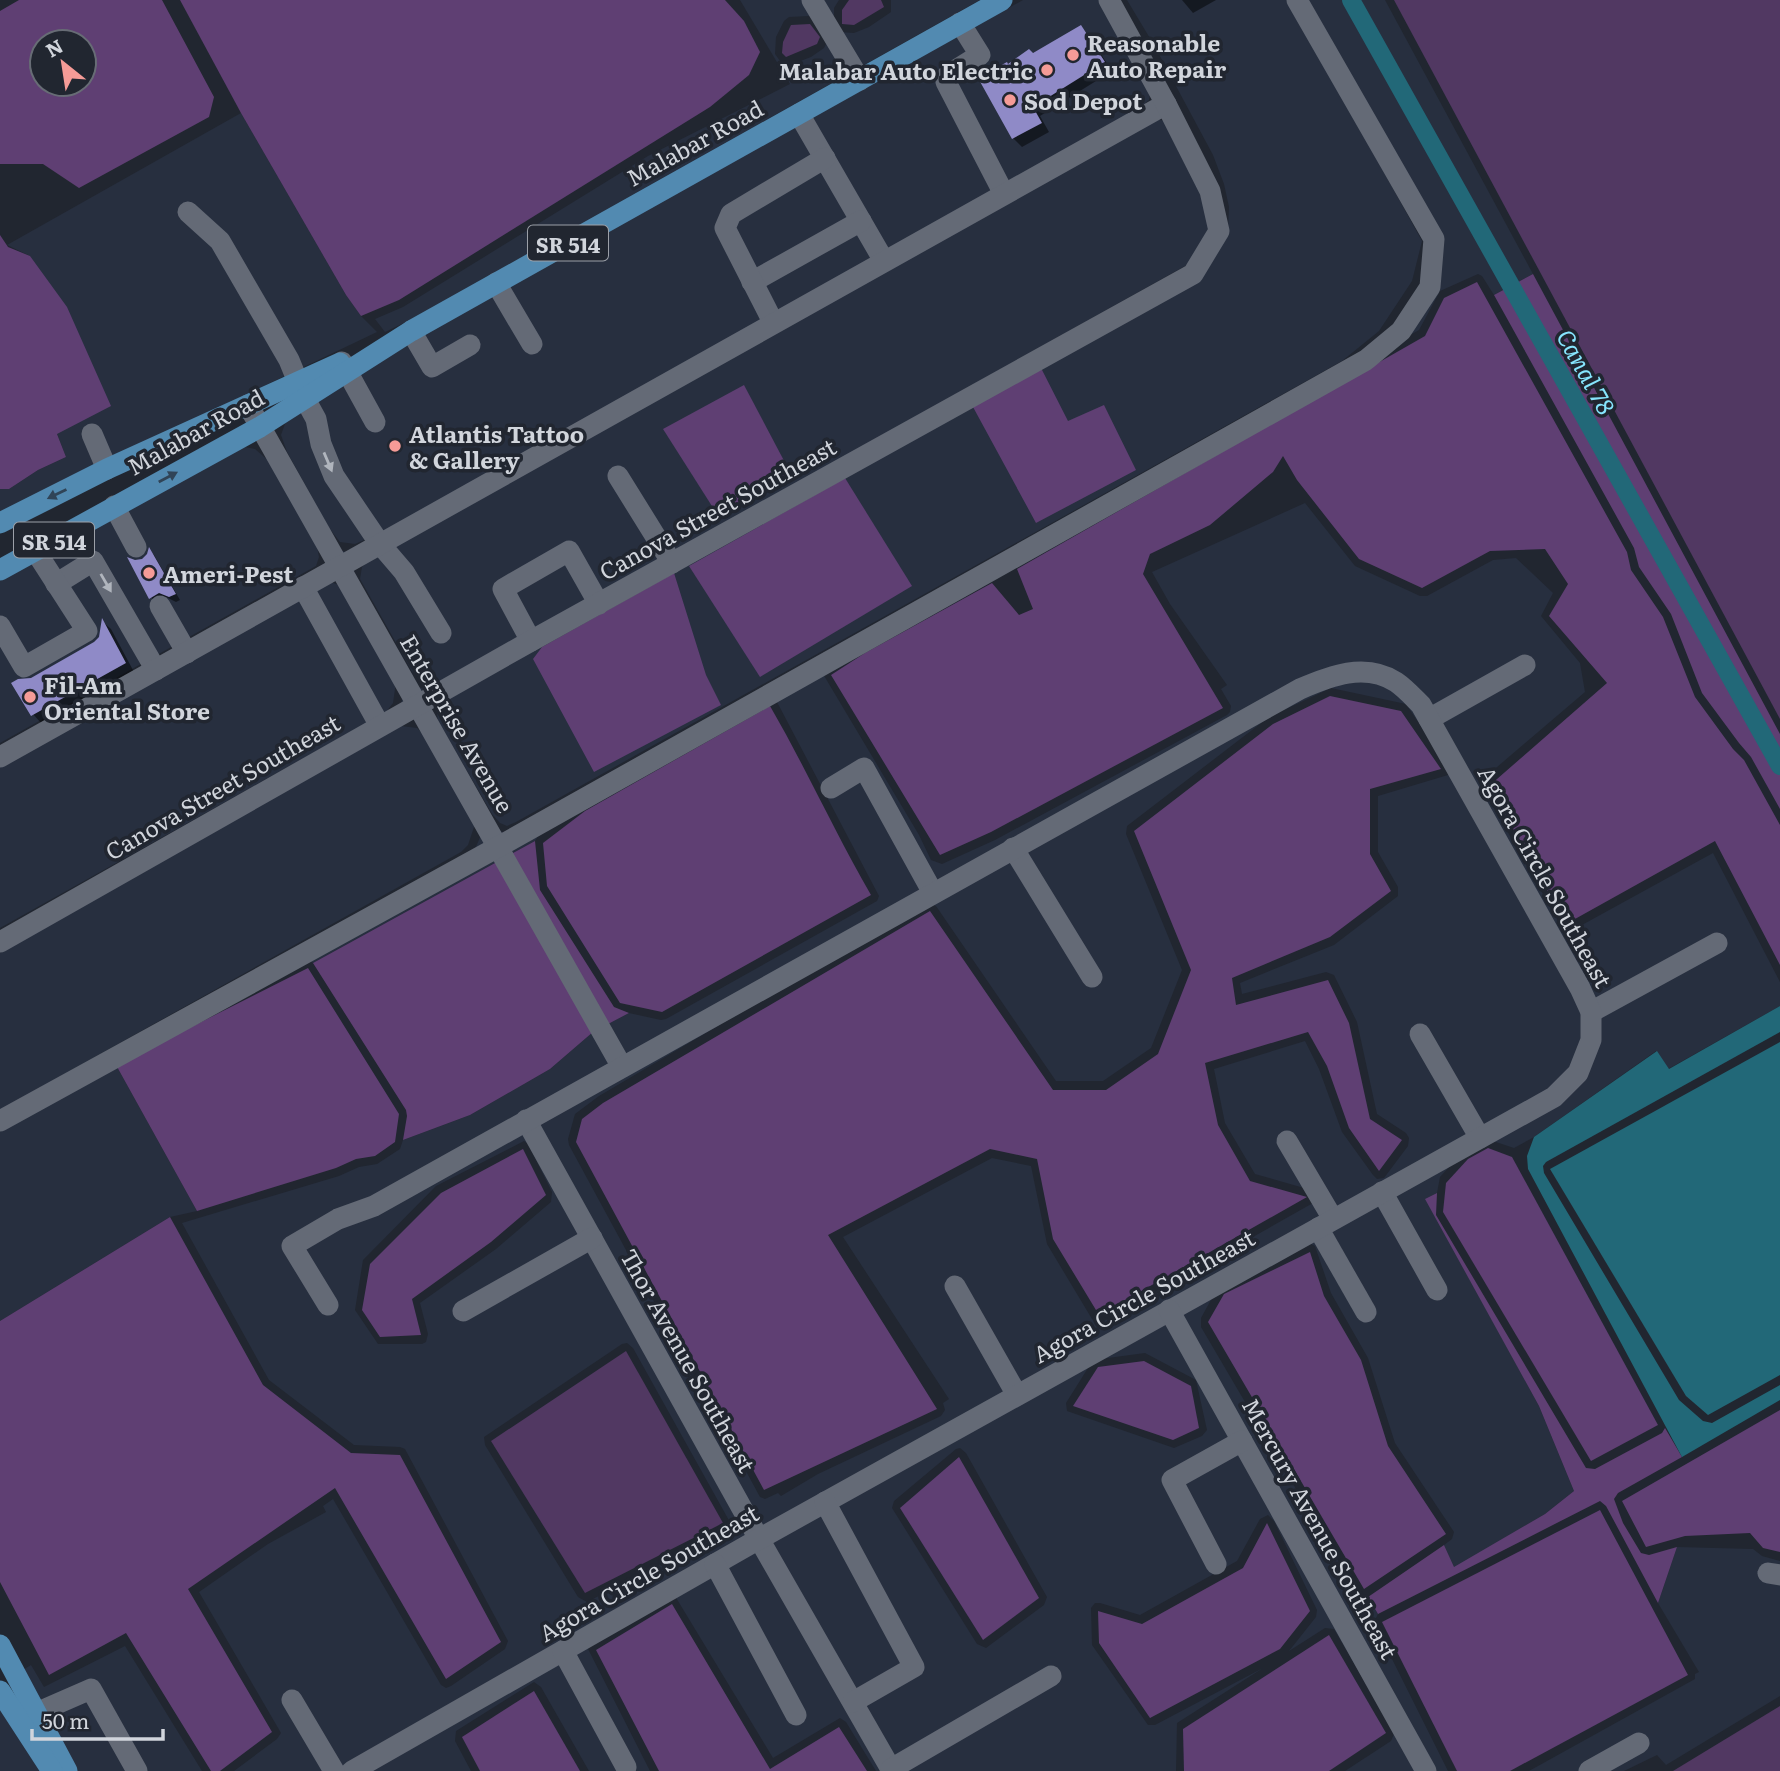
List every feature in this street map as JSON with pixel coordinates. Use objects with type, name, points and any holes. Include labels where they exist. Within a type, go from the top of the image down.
[{"type":"main road","name":"Malabar Road","points":[[33,547],[260,428],[302,391],[1002,0]]},
{"type":"main road","name":"Malabar Road","points":[[0,523],[107,469],[248,405],[302,391]]},
{"type":"main road","points":[[0,570],[15,553],[33,547],[106,502],[110,493],[107,469]]},
{"type":"main road","points":[[0,1646],[66,1771]]},
{"type":"main road","points":[[0,1691],[52,1771]]},
{"type":"street","points":[[812,0],[860,80]]},
{"type":"street","name":"Canova Street Southeast","points":[[0,942],[531,641],[1193,274],[1219,232],[1210,191],[1109,0]]},
{"type":"street","points":[[0,1121],[498,847],[1366,360],[1401,331],[1430,287],[1434,239],[1297,0]]},
{"type":"street","points":[[960,23],[980,55],[948,75],[946,82],[1003,194]]},
{"type":"street","points":[[0,757],[1166,104]]},
{"type":"street","points":[[799,114],[884,261]]},
{"type":"street","points":[[773,322],[725,228],[731,214],[825,159]]},
{"type":"street","points":[[188,212],[220,240],[289,360],[316,419],[321,444],[334,475],[380,544],[404,572],[441,633]]},
{"type":"street","points":[[752,282],[861,221]]},
{"type":"street","points":[[496,283],[532,344]]},
{"type":"street","points":[[411,331],[432,367],[470,345]]},
{"type":"street","points":[[344,367],[375,422]]},
{"type":"street","name":"Enterprise Avenue","points":[[248,405],[622,1066]]},
{"type":"street","points":[[92,434],[107,469]]},
{"type":"street","points":[[618,475],[672,563]]},
{"type":"street","points":[[114,506],[136,547]]},
{"type":"street","points":[[0,626],[24,667],[87,631],[33,547]]},
{"type":"street","points":[[531,641],[503,589],[569,551],[599,604]]},
{"type":"street","points":[[56,584],[93,561],[156,670]]},
{"type":"street","points":[[303,587],[380,726]]},
{"type":"street","points":[[160,606],[187,653]]},
{"type":"street","points":[[1429,719],[1525,665]]},
{"type":"street","name":"Agora Circle Southeast","points":[[328,1305],[292,1246],[338,1219],[374,1206],[1013,848],[1300,689],[1334,674],[1366,671],[1395,681],[1421,705],[1591,1012],[1591,1040],[1578,1073],[1554,1097],[759,1539],[352,1771]]},
{"type":"street","points":[[831,788],[864,768],[933,893]]},
{"type":"street","points":[[1013,848],[1093,977]]},
{"type":"street","points":[[1591,1012],[1717,943]]},
{"type":"street","points":[[1420,1034],[1480,1138]]},
{"type":"street","name":"Thor Avenue Southeast","points":[[526,1120],[759,1539],[892,1770]]},
{"type":"street","points":[[1287,1141],[1366,1311]]},
{"type":"street","points":[[1382,1192],[1437,1290]]},
{"type":"street","points":[[463,1311],[592,1238]]},
{"type":"street","points":[[955,1286],[1017,1395]]},
{"type":"street","name":"Mercury Avenue Southeast","points":[[1169,1310],[1426,1771]]},
{"type":"street","points":[[1216,1564],[1172,1480],[1242,1441]]},
{"type":"street","points":[[825,1502],[914,1667],[853,1702]]},
{"type":"street","points":[[715,1564],[796,1715]]},
{"type":"street","points":[[563,1651],[626,1767]]},
{"type":"street","points":[[892,1770],[1051,1676]]},
{"type":"street","points":[[36,1713],[91,1689],[137,1771]]},
{"type":"street","points":[[292,1700],[334,1771]]},
{"type":"street","points":[[1590,1771],[1639,1743]]},
{"type":"shaded area","points":[[19,0],[162,0],[214,97],[209,117],[79,188],[43,164],[0,164],[0,11]]},
{"type":"shaded area","points":[[180,0],[725,0],[744,21],[760,52],[749,75],[710,107],[399,300],[361,316],[346,295],[241,113]]},
{"type":"shaded area","points":[[740,0],[839,0],[834,8],[834,23],[840,32],[854,33],[869,27],[891,12],[891,0],[980,0],[406,322],[385,332],[375,319],[403,307],[648,156],[790,84]],"holes":[[[789,17],[814,18],[827,42],[824,48],[811,57],[783,65],[775,54],[776,37],[784,21]]]},
{"type":"shaded area","points":[[849,0],[881,0],[884,7],[854,25],[842,24],[842,10]]},
{"type":"shaded area","points":[[1023,0],[1105,0],[1152,85],[1149,100],[1137,110],[387,530],[355,544],[340,542],[329,528],[287,452],[281,435],[287,418],[322,391]]},
{"type":"shaded area","points":[[1127,0],[1289,0],[1422,241],[1412,281],[1379,331],[1342,361],[516,822],[507,826],[500,823],[492,814],[438,721],[437,714],[443,700],[1193,281],[1228,230],[1229,207],[1224,184],[1213,155]]},
{"type":"shaded area","points":[[1298,0],[1385,0],[1533,274],[1494,295],[1478,274],[1440,291],[1419,330],[1082,522],[823,674],[919,835],[931,860],[942,864],[995,840],[1227,715],[1231,706],[1221,689],[1227,685],[1170,604],[1152,572],[1305,503],[1355,566],[1420,596],[1427,596],[1493,560],[1516,558],[1553,593],[1541,616],[1580,663],[1585,692],[1483,779],[1481,785],[1564,931],[1571,931],[1713,853],[1780,982],[1780,1006],[1668,1069],[1656,1051],[1534,1137],[1514,1148],[1490,1140],[1462,1153],[1440,1177],[1437,1193],[1426,1199],[1539,1406],[1574,1491],[1545,1514],[1454,1568],[1444,1545],[1452,1539],[1454,1532],[1395,1443],[1368,1358],[1331,1293],[1315,1246],[1311,1244],[1217,1289],[1201,1318],[1201,1327],[1357,1593],[1361,1597],[1368,1597],[1378,1614],[1375,1625],[1448,1771],[1345,1771],[1391,1741],[1393,1730],[1334,1629],[1325,1628],[1289,1651],[1316,1617],[1317,1610],[1274,1521],[1268,1515],[1260,1519],[1237,1561],[1140,1615],[1100,1603],[1095,1603],[1091,1608],[1092,1645],[1148,1725],[1155,1725],[1263,1668],[1177,1723],[1176,1771],[876,1771],[846,1722],[840,1718],[773,1758],[675,1596],[588,1649],[650,1771],[589,1771],[541,1687],[534,1682],[456,1731],[455,1741],[471,1771],[234,1771],[277,1739],[281,1733],[199,1592],[268,1544],[326,1512],[323,1506],[333,1499],[441,1685],[446,1688],[451,1686],[505,1649],[508,1641],[405,1449],[354,1445],[269,1380],[182,1223],[339,1176],[359,1167],[377,1164],[400,1149],[403,1140],[470,1115],[550,1069],[593,1032],[629,1013],[666,1019],[877,901],[879,896],[777,702],[538,836],[535,841],[313,963],[308,959],[475,849],[481,835],[429,729],[400,708],[404,692],[350,585],[321,574],[339,550],[346,552],[355,563],[352,577],[418,687],[429,690],[430,710],[498,830],[507,834],[1346,368],[1385,337],[1419,287],[1430,244]],"holes":[[[1331,688],[1406,704],[1447,765],[1448,775],[1378,796],[1378,852],[1398,887],[1398,896],[1334,945],[1240,983],[1242,994],[1326,972],[1334,975],[1357,1022],[1377,1114],[1406,1133],[1409,1138],[1408,1146],[1384,1178],[1377,1179],[1373,1175],[1342,1132],[1319,1069],[1305,1041],[1214,1069],[1225,1123],[1255,1174],[1311,1190],[1313,1203],[1099,1324],[1092,1319],[1047,1244],[1031,1166],[992,1158],[843,1237],[949,1399],[943,1403],[945,1410],[941,1416],[818,1474],[781,1496],[778,1493],[765,1499],[760,1497],[569,1145],[568,1139],[575,1114],[599,1096],[928,902],[936,906],[1056,1081],[1103,1081],[1151,1048],[1182,970],[1126,834],[1127,826],[1269,717]],[[524,1141],[552,1192],[551,1202],[496,1249],[420,1303],[428,1334],[426,1342],[378,1344],[355,1310],[363,1260],[436,1186]],[[627,1343],[633,1348],[731,1524],[727,1530],[587,1602],[578,1597],[485,1445],[484,1437]],[[1145,1353],[1196,1380],[1207,1430],[1202,1436],[1174,1448],[1067,1411],[1066,1403],[1093,1360]],[[960,1448],[966,1453],[1047,1597],[1044,1605],[986,1648],[977,1644],[892,1508],[894,1501]]]},
{"type":"shaded area","points":[[1394,0],[1780,0],[1780,719]]},
{"type":"shaded area","points":[[810,24],[820,37],[817,44],[786,57],[782,53],[783,42],[791,25]]},
{"type":"shaded area","points":[[241,113],[346,295],[377,332],[0,512],[0,489],[9,489],[38,470],[66,457],[57,434],[30,256],[7,245]]},
{"type":"shaded area","points":[[1155,119],[1170,122],[1211,220],[1204,243],[1185,266],[450,677],[440,681],[422,681],[413,673],[360,579],[362,567],[371,557]]},
{"type":"shaded area","points":[[0,235],[8,247],[30,256],[67,307],[111,406],[57,434],[66,457],[38,470],[9,489],[0,489]]},
{"type":"shaded area","points":[[1533,274],[1780,734],[1780,809],[1751,757],[1702,693],[1671,614],[1639,567],[1634,548],[1494,295]]},
{"type":"shaded area","points":[[1477,282],[1627,552],[1631,570],[1663,617],[1695,697],[1744,760],[1780,825],[1780,965],[1715,841],[1566,924],[1489,786],[1607,683],[1549,616],[1568,584],[1545,549],[1490,551],[1422,588],[1359,559],[1297,480],[1283,456],[1273,472],[1210,525],[1150,554],[1143,574],[1223,708],[991,832],[940,855],[831,675],[865,653],[992,583],[1019,615],[1033,609],[1017,569],[1425,336],[1444,298]]},
{"type":"shaded area","points":[[1041,368],[1068,421],[1104,405],[1136,470],[1036,523],[973,407]]},
{"type":"shaded area","points":[[744,385],[791,474],[717,514],[663,429]]},
{"type":"shaded area","points":[[235,445],[255,449],[270,462],[317,546],[319,557],[316,566],[0,743],[0,578]]},
{"type":"shaded area","points":[[845,478],[912,586],[760,677],[689,566]]},
{"type":"shaded area","points":[[674,573],[706,675],[721,705],[594,772],[533,659],[542,647]]},
{"type":"shaded area","points":[[330,582],[339,585],[396,682],[393,703],[386,712],[0,928],[0,764]]},
{"type":"shaded area","points":[[1330,696],[1401,711],[1441,769],[1370,789],[1370,854],[1391,891],[1330,937],[1232,978],[1236,1005],[1328,980],[1349,1023],[1370,1119],[1402,1140],[1379,1171],[1349,1128],[1327,1066],[1308,1032],[1205,1063],[1218,1125],[1250,1181],[1307,1197],[1099,1315],[1053,1239],[1037,1159],[990,1149],[828,1235],[937,1409],[764,1490],[576,1142],[582,1119],[603,1103],[930,911],[1053,1090],[1106,1090],[1158,1054],[1191,970],[1134,831],[1273,724]]},
{"type":"shaded area","points":[[770,706],[871,895],[662,1012],[620,1003],[547,886],[543,843],[585,811]]},
{"type":"shaded area","points":[[401,726],[417,728],[424,735],[475,824],[468,845],[461,852],[0,1110],[0,946]]},
{"type":"shaded area","points":[[535,841],[540,890],[614,1007],[629,1013],[593,1032],[550,1069],[470,1115],[403,1140],[406,1110],[313,963]]},
{"type":"shaded area","points":[[308,968],[399,1114],[395,1142],[375,1156],[356,1159],[336,1168],[197,1211],[116,1065]]},
{"type":"shaded area","points":[[116,1065],[197,1211],[170,1217],[0,1321],[0,1126]]},
{"type":"shaded area","points":[[1488,1148],[1512,1157],[1658,1425],[1591,1461],[1443,1212],[1446,1183],[1468,1159]]},
{"type":"shaded area","points":[[523,1149],[546,1195],[491,1242],[412,1299],[421,1335],[380,1337],[362,1310],[370,1264],[441,1193]]},
{"type":"shaded area","points":[[1437,1193],[1436,1215],[1586,1468],[1595,1469],[1662,1433],[1665,1428],[1682,1457],[1618,1493],[1614,1499],[1623,1523],[1641,1553],[1649,1555],[1677,1547],[1658,1603],[1606,1506],[1600,1501],[1378,1614],[1368,1597],[1444,1545],[1454,1567],[1545,1514],[1574,1491],[1539,1406],[1425,1199]]},
{"type":"shaded area","points":[[170,1217],[263,1385],[351,1453],[400,1455],[501,1642],[446,1679],[335,1488],[188,1589],[272,1732],[220,1771],[211,1771],[126,1633],[49,1675],[0,1582],[0,1321]]},
{"type":"shaded area","points":[[1310,1252],[1324,1296],[1361,1360],[1388,1446],[1446,1534],[1364,1589],[1208,1322],[1224,1294]]},
{"type":"shaded area","points":[[626,1351],[723,1523],[585,1593],[491,1441]]},
{"type":"shaded area","points":[[1144,1361],[1191,1386],[1199,1428],[1173,1440],[1073,1406],[1098,1367]]},
{"type":"shaded area","points":[[1780,1410],[1780,1552],[1763,1548],[1750,1533],[1685,1536],[1646,1547],[1622,1501]]},
{"type":"shaded area","points":[[959,1457],[1039,1598],[983,1640],[900,1508]]},
{"type":"shaded area","points":[[1600,1510],[1688,1675],[1510,1771],[1457,1771],[1382,1622]]},
{"type":"shaded area","points":[[1267,1523],[1310,1611],[1280,1649],[1150,1718],[1099,1643],[1098,1611],[1142,1624],[1243,1568]]},
{"type":"shaded area","points":[[1677,1547],[1753,1549],[1762,1556],[1780,1561],[1780,1696],[1666,1765],[1657,1755],[1624,1771],[1529,1771],[1695,1679],[1695,1674],[1699,1672],[1658,1603]]},
{"type":"shaded area","points":[[672,1604],[770,1769],[839,1727],[867,1771],[659,1771],[596,1650]]},
{"type":"shaded area","points":[[1329,1635],[1386,1733],[1329,1771],[1184,1771],[1183,1729]]},
{"type":"shaded area","points":[[125,1646],[202,1771],[77,1771],[23,1670],[31,1665],[44,1687]]},
{"type":"shaded area","points":[[534,1691],[580,1771],[480,1771],[462,1737]]},
{"type":"shaded area","points":[[1780,1706],[1780,1771],[1673,1771]]},
{"type":"shaded area","points":[[0,1708],[41,1771],[0,1771]]},
{"type":"water","points":[[1780,1006],[1780,1032],[1543,1166],[1544,1173],[1679,1400],[1703,1421],[1712,1423],[1780,1385],[1780,1400],[1682,1457],[1528,1169],[1527,1156],[1534,1137],[1657,1051],[1669,1069]]},
{"type":"water","points":[[1780,1042],[1780,1375],[1708,1415],[1686,1396],[1550,1169]]},
{"type":"building","points":[[1081,25],[1105,62],[1033,107],[1042,123],[1012,139],[978,78],[1007,62],[1008,64],[1029,49],[1033,53]]},
{"type":"building","points":[[149,547],[176,594],[169,597],[159,593],[149,599],[127,557],[142,559]]},
{"type":"building","points":[[102,618],[126,663],[31,716],[11,683],[18,679],[31,678],[94,642],[99,637]]},
{"type":"waterway","name":"Canal 78","points":[[1351,0],[1780,766]]},
{"type":"place","name":"Reasonable Auto Repair","points":[[1073,55]]},
{"type":"place","name":"Malabar Auto Electric","points":[[1047,70]]},
{"type":"place","name":"Sod Depot","points":[[1010,100]]},
{"type":"place","name":"Atlantis Tattoo & Gallery","points":[[395,446]]},
{"type":"place","name":"Ameri-Pest","points":[[149,573]]},
{"type":"place","name":"Fil-Am Oriental Store","points":[[30,697]]}]
